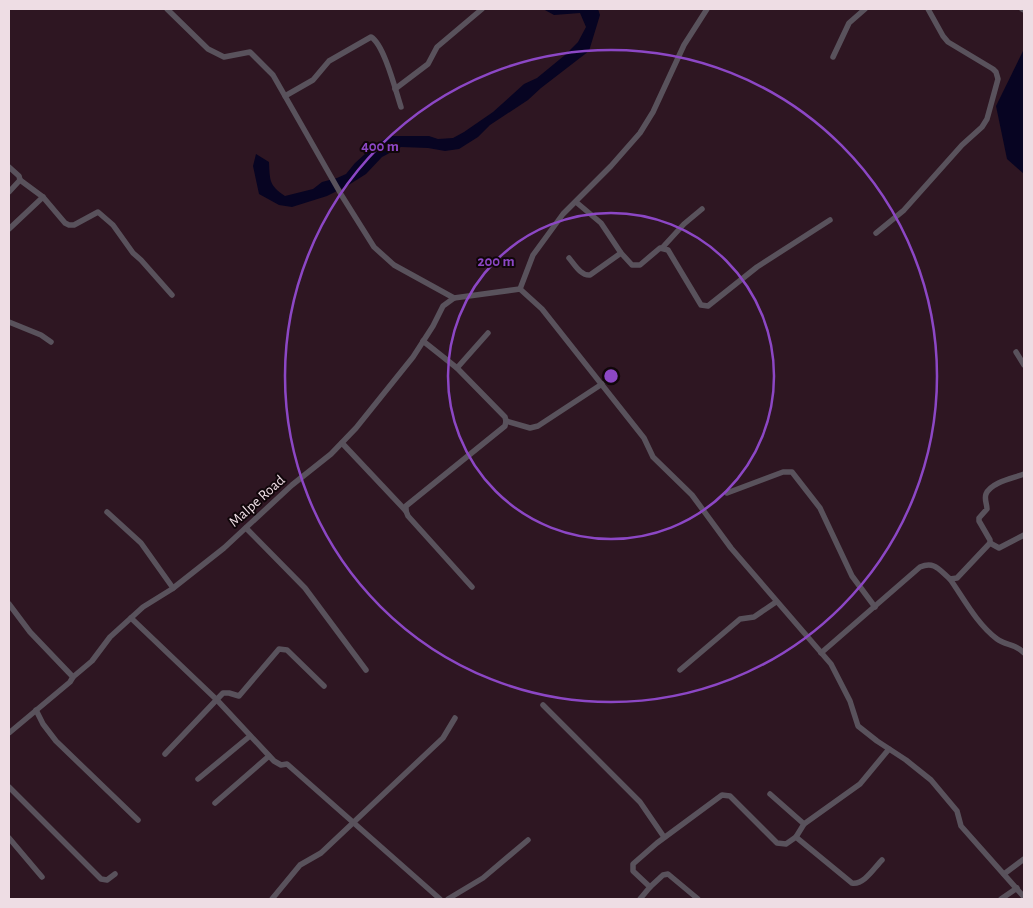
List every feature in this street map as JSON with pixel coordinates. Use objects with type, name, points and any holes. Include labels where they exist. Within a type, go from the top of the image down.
[{"type":"street","points":[[167,9],[208,49],[224,57],[250,52],[273,75],[342,196],[374,247],[394,265],[454,298],[520,289]]},
{"type":"street","points":[[395,89],[428,64],[437,47],[482,9]]},
{"type":"street","points":[[520,289],[533,255],[563,214],[611,166],[640,133],[684,45],[707,9]]},
{"type":"street","points":[[833,57],[847,26],[865,9]]},
{"type":"street","points":[[876,233],[904,210],[962,145],[982,127],[987,119],[998,79],[993,69],[948,42],[928,9]]},
{"type":"street","points":[[285,96],[313,80],[329,61],[371,37],[376,40],[387,64],[401,108]]},
{"type":"street","points":[[9,167],[19,176],[20,180],[43,197],[65,223],[74,225],[98,212],[101,214],[113,225],[133,253],[172,296]]},
{"type":"street","points":[[9,192],[20,180]]},
{"type":"street","points":[[9,229],[43,197]]},
{"type":"street","points":[[576,202],[601,223],[621,253],[629,262],[636,266],[662,248],[684,224],[702,209]]},
{"type":"street","points":[[662,248],[668,250],[701,305],[708,306],[757,267],[830,220]]},
{"type":"street","points":[[569,258],[582,273],[590,275],[621,253]]},
{"type":"street","points":[[520,289],[542,309],[602,384],[644,438],[653,457],[692,495],[731,548],[831,664],[850,701],[858,726],[932,780],[957,811],[961,826],[1024,897]]},
{"type":"street","name":"Malpe Road","points":[[9,733],[70,682],[73,676],[92,661],[110,637],[143,607],[173,588],[224,548],[292,485],[331,454],[368,413],[413,357],[443,306],[454,298]]},
{"type":"street","points":[[9,322],[41,335],[51,342]]},
{"type":"street","points":[[457,368],[488,333]]},
{"type":"street","points":[[423,341],[457,368],[506,421],[530,428],[538,426],[602,384]]},
{"type":"street","points":[[1016,352],[1024,365]]},
{"type":"street","points":[[406,511],[406,506],[505,426],[506,421]]},
{"type":"street","points":[[342,443],[406,511],[408,516],[472,587]]},
{"type":"street","points":[[727,493],[783,472],[792,472],[820,508],[852,576],[874,607]]},
{"type":"street","points":[[1024,474],[991,487],[986,494],[987,509],[979,518],[990,543],[999,548],[1024,535]]},
{"type":"street","points":[[107,512],[141,543],[173,588]]},
{"type":"street","points":[[246,528],[305,588],[366,670]]},
{"type":"street","points":[[950,579],[957,578],[990,543]]},
{"type":"street","points":[[821,654],[874,607],[927,564],[935,565],[950,579],[981,623],[996,638],[1020,648],[1024,653]]},
{"type":"street","points":[[680,670],[740,619],[754,618],[776,602]]},
{"type":"street","points":[[9,604],[30,632],[73,676]]},
{"type":"street","points":[[131,618],[218,700],[269,756],[281,765],[287,764],[440,899]]},
{"type":"street","points":[[165,754],[225,693],[239,696],[279,649],[287,650],[324,686]]},
{"type":"street","points":[[543,705],[640,802],[664,837]]},
{"type":"street","points":[[36,710],[42,724],[56,741],[138,820]]},
{"type":"street","points":[[272,899],[300,865],[321,853],[443,738],[456,718]]},
{"type":"street","points":[[198,779],[250,736]]},
{"type":"street","points":[[650,888],[633,871],[633,864],[664,837],[722,795],[730,796],[777,844],[786,844],[796,836],[804,824],[860,784],[889,749]]},
{"type":"street","points":[[215,803],[269,756]]},
{"type":"street","points":[[9,787],[101,879],[107,880],[115,874]]},
{"type":"street","points":[[770,794],[804,824]]},
{"type":"street","points":[[796,836],[852,883],[860,882],[882,860]]},
{"type":"street","points":[[9,838],[42,877]]},
{"type":"street","points":[[448,899],[483,878],[528,840]]},
{"type":"street","points":[[1004,874],[1024,859]]},
{"type":"street","points":[[640,899],[663,875],[668,874],[698,899]]},
{"type":"street","points":[[1001,899],[1017,888]]},
{"type":"water","points":[[543,9],[598,9],[600,15],[589,51],[528,100],[490,125],[478,137],[459,149],[445,151],[401,147],[382,157],[366,174],[347,186],[327,196],[292,207],[279,205],[259,194],[253,166],[256,154],[269,162],[271,182],[285,196],[313,189],[322,182],[346,174],[375,145],[390,136],[429,136],[438,139],[453,138],[464,132],[493,112],[524,84],[537,78],[578,42],[586,27],[580,13],[554,15]]},
{"type":"water","points":[[1024,49],[1024,174],[1007,159],[996,106]]}]
